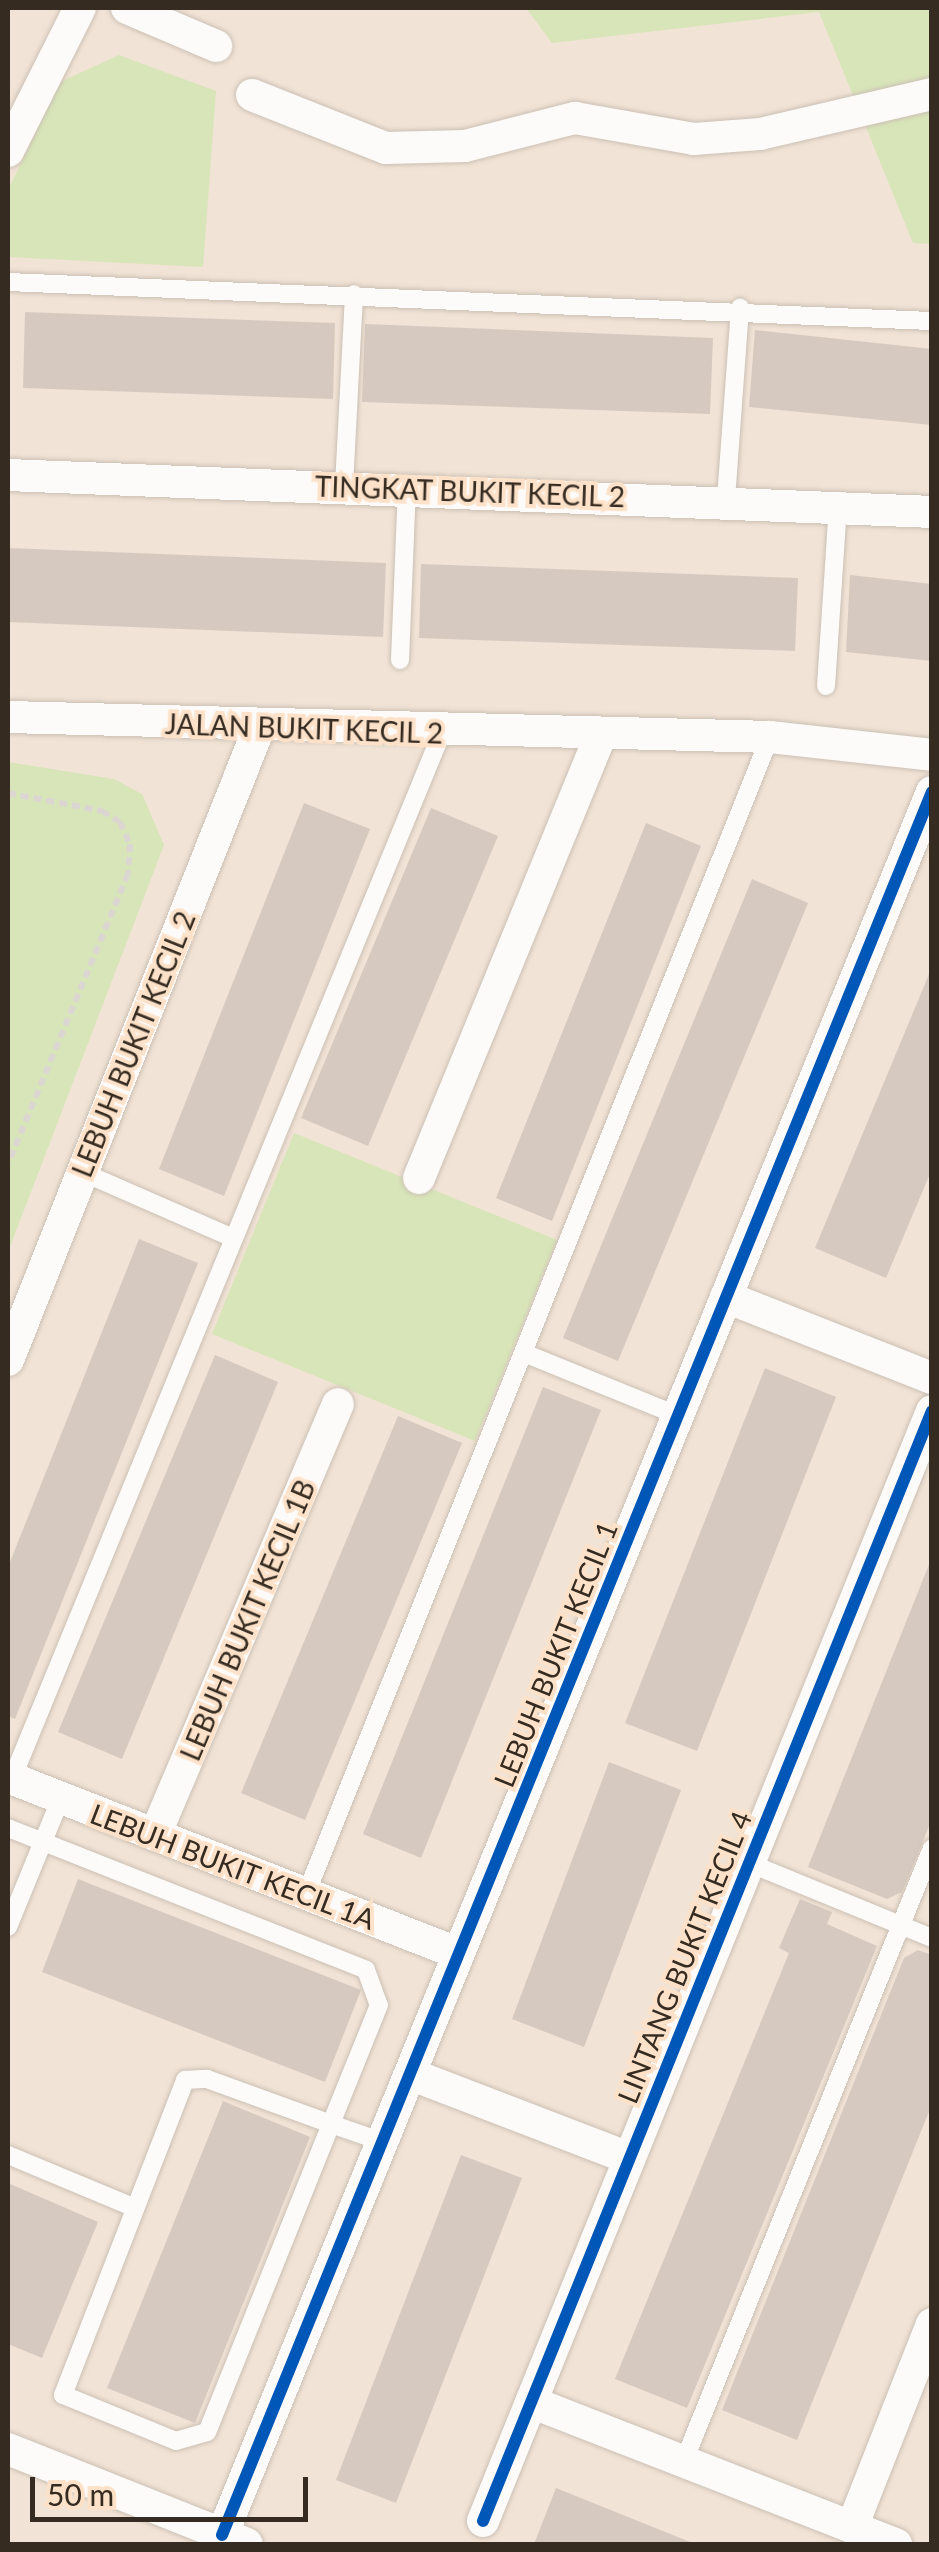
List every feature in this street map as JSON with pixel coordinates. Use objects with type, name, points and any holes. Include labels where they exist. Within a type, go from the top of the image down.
[{"type":"street","points":[[8,151],[80,8]]},
{"type":"street","points":[[126,8],[216,46]]},
{"type":"street","points":[[252,95],[386,148],[464,146],[576,118],[694,139],[760,134],[932,94]]},
{"type":"street","name":"TINGKAT BUKIT KECIL 2","points":[[8,475],[726,499],[932,512]]},
{"type":"street","name":"JALAN BUKIT KECIL 2","points":[[8,717],[258,728],[770,738],[932,755]]},
{"type":"street","name":"LEBUH BUKIT KECIL 2","points":[[8,1360],[258,728]]},
{"type":"street","points":[[419,1178],[600,737]]},
{"type":"street","name":"LEBUH BUKIT KECIL 1","points":[[235,2540],[410,2074],[932,792]]},
{"type":"street","points":[[726,1297],[932,1378]]},
{"type":"street","name":"LEBUH BUKIT KECIL 1B","points":[[155,1835],[338,1404]]},
{"type":"street","name":"LINTANG BUKIT KECIL 4","points":[[483,2521],[932,1411]]},
{"type":"street","name":"LEBUH BUKIT KECIL 1A","points":[[10,1778],[459,1954]]},
{"type":"street","points":[[410,2074],[630,2158]]},
{"type":"street","points":[[852,2527],[932,2324]]},
{"type":"street","points":[[531,2402],[896,2544]]},
{"type":"street","points":[[8,2449],[235,2540]]},
{"type":"lane","points":[[8,282],[740,308],[932,320]]},
{"type":"lane","points":[[344,486],[354,294]]},
{"type":"lane","points":[[726,499],[740,308]]},
{"type":"lane","points":[[400,660],[406,489]]},
{"type":"lane","points":[[826,686],[838,505]]},
{"type":"lane","points":[[10,1778],[230,1237],[442,732]]},
{"type":"lane","points":[[306,1894],[770,738]]},
{"type":"lane","points":[[82,1172],[230,1237]]},
{"type":"lane","points":[[524,1353],[679,1416]]},
{"type":"lane","points":[[8,1927],[61,1798]]},
{"type":"lane","points":[[8,1828],[366,1970],[379,2005],[331,2124],[207,2432],[195,2441],[176,2441],[63,2395],[185,2080],[207,2079],[331,2124],[383,2142]]},
{"type":"lane","points":[[684,2461],[932,1848]]},
{"type":"lane","points":[[748,1864],[932,1938]]},
{"type":"lane","points":[[8,2155],[133,2207]]},
{"type":"path","points":[[8,793],[102,810],[120,822],[130,844],[128,874],[8,1164]]},
{"type":"green space","points":[[526,8],[931,8],[931,244],[913,243],[819,12],[552,43]]},
{"type":"green space","points":[[119,55],[216,91],[203,267],[8,257],[8,190],[60,82]]},
{"type":"green space","points":[[8,762],[114,779],[142,794],[164,845],[8,1252]]},
{"type":"green space","points":[[294,1133],[557,1240],[475,1441],[212,1334]]},
{"type":"building","points":[[25,312],[335,323],[333,399],[23,388]]},
{"type":"building","points":[[365,324],[713,338],[710,414],[362,402]]},
{"type":"building","points":[[755,330],[932,349],[932,425],[749,407]]},
{"type":"building","points":[[8,548],[386,563],[383,637],[8,622]]},
{"type":"building","points":[[421,564],[798,578],[795,651],[419,638]]},
{"type":"building","points":[[850,575],[932,584],[932,661],[846,652]]},
{"type":"building","points":[[304,803],[370,829],[224,1196],[159,1169]]},
{"type":"building","points":[[431,808],[498,836],[368,1146],[301,1118]]},
{"type":"building","points":[[646,823],[701,846],[552,1221],[496,1198]]},
{"type":"building","points":[[752,879],[808,903],[618,1361],[563,1338]]},
{"type":"building","points":[[932,967],[932,1169],[886,1278],[815,1248]]},
{"type":"building","points":[[139,1239],[198,1263],[15,1719],[8,1716],[8,1567]]},
{"type":"building","points":[[215,1355],[278,1382],[122,1759],[58,1732]]},
{"type":"building","points":[[765,1368],[836,1397],[697,1751],[625,1723]]},
{"type":"building","points":[[543,1387],[601,1410],[421,1858],[363,1834]]},
{"type":"building","points":[[398,1416],[462,1443],[305,1820],[241,1793]]},
{"type":"building","points":[[932,1557],[932,1819],[902,1892],[887,1899],[808,1867]]},
{"type":"building","points":[[609,1762],[681,1790],[584,2047],[512,2019]]},
{"type":"building","points":[[78,1879],[361,1990],[325,2082],[42,1972]]},
{"type":"building","points":[[800,1899],[832,1912],[827,1924],[877,1946],[687,2408],[615,2379],[789,1953],[779,1948]]},
{"type":"building","points":[[918,1950],[932,1955],[932,2104],[797,2440],[722,2410],[904,1958]]},
{"type":"building","points":[[223,2101],[310,2137],[195,2423],[107,2388]]},
{"type":"building","points":[[461,2155],[522,2178],[396,2503],[336,2480]]},
{"type":"building","points":[[8,2183],[98,2222],[42,2358],[8,2344]]},
{"type":"building","points":[[556,2488],[695,2544],[534,2544]]},
{"type":"cycle path","points":[[222,2535],[932,792]]},
{"type":"cycle path","points":[[483,2521],[932,1411]]}]
